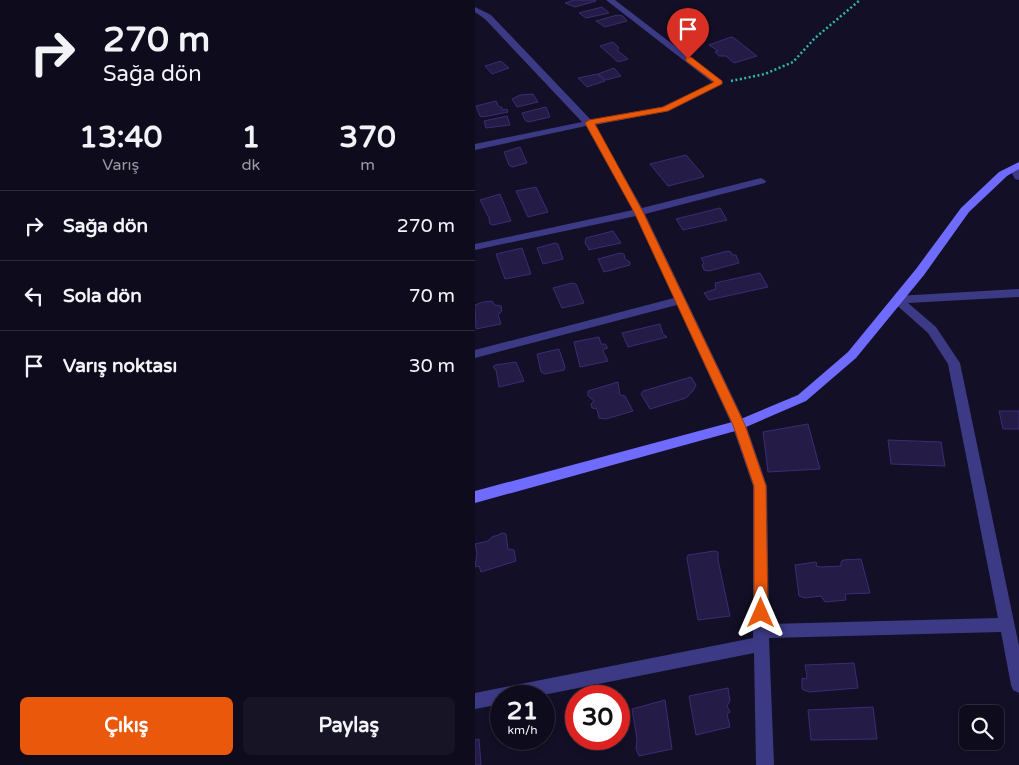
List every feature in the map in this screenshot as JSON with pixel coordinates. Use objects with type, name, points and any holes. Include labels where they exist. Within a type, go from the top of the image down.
[{"type":"main road","points":[[475,498],[739,425],[802,398],[852,355],[920,272],[965,210],[1003,174],[1017,170]]},
{"type":"street","points":[[475,147],[665,109],[719,83],[610,0]]},
{"type":"street","points":[[475,9],[489,17],[589,123],[639,212],[739,425],[760,486],[761,638],[765,765]]},
{"type":"street","points":[[475,247],[639,212],[761,181]]},
{"type":"street","points":[[897,300],[1019,293]]},
{"type":"street","points":[[475,354],[680,300]]},
{"type":"street","points":[[897,300],[932,330],[954,363],[1019,685]]},
{"type":"street","points":[[475,701],[761,638],[1006,625]]},
{"type":"path","points":[[719,83],[765,74],[793,62],[815,38],[861,0]]},
{"type":"building","points":[[574,0],[596,1],[575,7],[565,3]]},
{"type":"building","points":[[602,7],[609,13],[586,18],[579,13]]},
{"type":"building","points":[[617,15],[623,16],[627,21],[605,27],[596,21]]},
{"type":"building","points":[[731,37],[757,56],[734,63],[726,56],[719,56],[715,52],[718,51],[709,45]]},
{"type":"building","points":[[613,42],[619,48],[617,50],[628,59],[618,62],[600,46]]},
{"type":"building","points":[[501,61],[509,68],[492,74],[485,66]]},
{"type":"building","points":[[614,68],[621,76],[606,80],[598,74]]},
{"type":"building","points":[[597,74],[605,81],[587,87],[578,78]]},
{"type":"building","points":[[533,94],[538,102],[517,107],[512,99],[520,95]]},
{"type":"building","points":[[496,101],[499,107],[502,107],[502,110],[507,109],[508,112],[480,116],[476,106]]},
{"type":"building","points":[[546,107],[550,117],[528,122],[522,113]]},
{"type":"building","points":[[507,116],[510,125],[486,128],[484,121]]},
{"type":"building","points":[[520,147],[527,163],[512,167],[509,165],[504,152]]},
{"type":"building","points":[[686,155],[703,177],[668,186],[650,164]]},
{"type":"building","points":[[536,187],[548,212],[528,217],[516,191]]},
{"type":"building","points":[[500,194],[511,221],[493,225],[490,224],[480,200]]},
{"type":"building","points":[[720,208],[727,220],[683,230],[676,219]]},
{"type":"building","points":[[613,231],[621,243],[588,250],[585,243],[586,238]]},
{"type":"building","points":[[555,243],[558,244],[563,259],[543,264],[537,248]]},
{"type":"building","points":[[522,248],[531,274],[505,279],[496,254]]},
{"type":"building","points":[[728,251],[732,255],[736,255],[739,263],[709,271],[704,270],[702,265],[704,263],[701,258]]},
{"type":"building","points":[[620,253],[624,254],[625,259],[630,262],[630,265],[604,272],[598,259]]},
{"type":"building","points":[[760,273],[768,287],[709,300],[704,293],[716,289],[715,283]]},
{"type":"building","points":[[572,283],[576,284],[584,303],[562,308],[553,288]]},
{"type":"building","points":[[492,301],[495,305],[501,306],[502,311],[498,315],[501,324],[476,329],[475,305]]},
{"type":"building","points":[[660,324],[663,334],[667,337],[628,347],[622,333]]},
{"type":"building","points":[[599,337],[601,344],[607,346],[607,349],[605,348],[603,351],[608,361],[580,367],[574,342]]},
{"type":"building","points":[[559,349],[565,367],[564,370],[545,374],[541,372],[537,354]]},
{"type":"building","points":[[516,362],[524,381],[499,387],[496,370],[493,367],[495,365]]},
{"type":"building","points":[[691,377],[696,385],[686,398],[650,409],[641,394],[643,391]]},
{"type":"building","points":[[618,382],[620,395],[625,396],[633,411],[606,419],[599,418],[597,409],[592,408],[591,404],[594,401],[588,396],[588,391]]},
{"type":"building","points":[[999,411],[1019,411],[1019,429],[1003,429]]},
{"type":"building","points":[[808,424],[820,469],[768,472],[763,432]]},
{"type":"building","points":[[888,440],[941,442],[945,466],[891,464]]},
{"type":"building","points":[[502,533],[506,534],[508,549],[514,550],[516,561],[481,572],[479,566],[475,567],[477,553],[475,544],[488,541],[493,536]]},
{"type":"building","points":[[718,552],[730,616],[698,620],[687,559],[688,555]]},
{"type":"building","points":[[861,559],[870,593],[845,594],[846,600],[825,602],[821,596],[805,598],[799,596],[795,565],[815,562],[817,563],[816,566],[821,567],[841,566],[843,560]]},
{"type":"building","points":[[854,663],[858,688],[809,692],[802,689],[802,678],[806,679],[807,676],[805,665]]},
{"type":"building","points":[[728,688],[730,701],[727,706],[730,712],[727,714],[730,727],[696,735],[689,696]]},
{"type":"building","points":[[665,700],[672,749],[639,756],[636,749],[637,739],[632,709]]},
{"type":"building","points":[[873,707],[877,739],[811,740],[808,710]]},
{"type":"building","points":[[479,739],[481,765],[475,765],[475,740]]},
{"type":"route","points":[[688,59],[719,83],[665,109],[589,123],[639,212],[739,425],[760,486],[761,613]]}]
